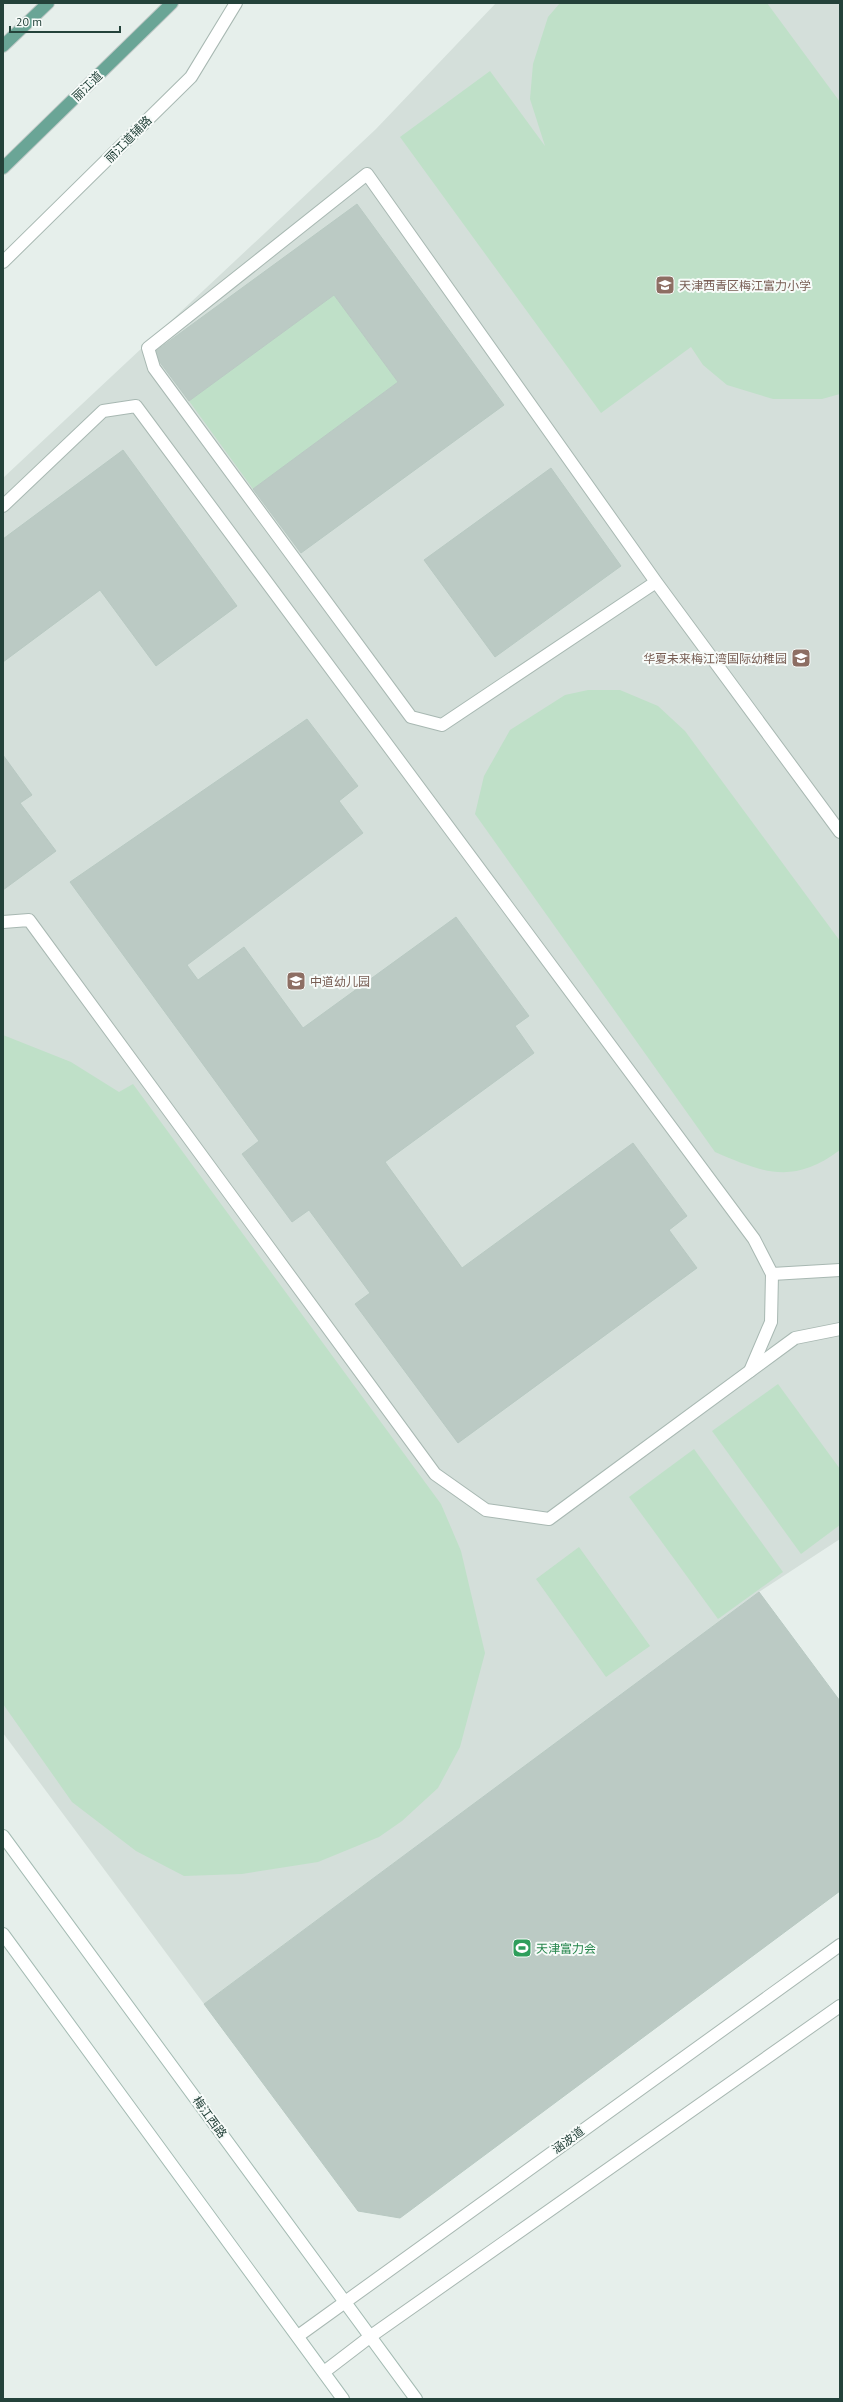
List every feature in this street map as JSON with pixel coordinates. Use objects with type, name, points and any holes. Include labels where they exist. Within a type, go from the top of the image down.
[{"type":"main road","points":[[3,46],[48,3]]},
{"type":"main road","name":"丽江道","points":[[3,168],[172,3]]},
{"type":"street","name":"丽江道辅路","points":[[3,262],[191,77],[236,3]]},
{"type":"street","points":[[656,582],[442,725],[411,717],[154,368],[148,348],[367,174],[656,582],[840,832]]},
{"type":"street","points":[[3,506],[103,411],[136,406],[754,1239],[772,1274],[771,1322],[750,1371]]},
{"type":"street","points":[[3,922],[29,920],[435,1474],[486,1510],[549,1518],[795,1338],[840,1328]]},
{"type":"street","points":[[772,1274],[840,1270]]},
{"type":"street","name":"梅江西路","points":[[3,1836],[345,2300],[416,2399]]},
{"type":"street","points":[[3,1934],[343,2399]]},
{"type":"street","name":"涵波道","points":[[298,2336],[345,2300],[840,1945]]},
{"type":"street","points":[[324,2372],[371,2336],[840,2006]]},
{"type":"shaded area","name":"中道幼儿园","points":[[496,3],[840,3],[840,1539],[759,1592],[204,2004],[3,1733],[3,478],[376,129]]},
{"type":"green space","name":"天津西青区梅江富力小学","points":[[560,3],[767,3],[840,102],[840,394],[822,399],[773,399],[727,385],[703,365],[691,347],[601,413],[400,137],[490,71],[545,146],[530,99],[533,64],[548,17]]},
{"type":"green space","points":[[334,295],[398,382],[253,489],[189,401]]},
{"type":"green space","points":[[588,690],[620,690],[658,706],[685,731],[840,941],[840,1150],[823,1161],[808,1168],[793,1172],[778,1172],[764,1170],[715,1152],[475,814],[484,776],[510,730],[565,695]]},
{"type":"green space","points":[[3,1035],[71,1062],[119,1092],[133,1084],[441,1504],[461,1551],[485,1653],[460,1747],[438,1788],[402,1821],[379,1837],[318,1862],[242,1874],[184,1876],[136,1851],[72,1802],[3,1704]]},
{"type":"green space","points":[[778,1384],[840,1469],[840,1525],[801,1554],[712,1431]]},
{"type":"green space","points":[[694,1449],[783,1572],[718,1619],[629,1497]]},
{"type":"green space","points":[[579,1547],[650,1646],[606,1677],[536,1579]]},
{"type":"building","points":[[357,204],[504,405],[301,553],[253,489],[398,382],[334,295],[189,401],[153,353]]},
{"type":"building","points":[[123,450],[237,606],[156,666],[100,590],[3,662],[3,539]]},
{"type":"building","points":[[551,468],[621,566],[495,657],[424,560]]},
{"type":"building","points":[[307,719],[358,786],[339,801],[363,833],[187,965],[198,980],[244,947],[303,1028],[456,917],[529,1016],[515,1026],[534,1053],[385,1162],[462,1268],[633,1143],[687,1216],[669,1230],[697,1268],[458,1443],[355,1304],[370,1293],[309,1210],[292,1222],[242,1154],[259,1141],[70,882]]},
{"type":"building","points":[[3,755],[32,795],[20,803],[56,851],[3,890]]},
{"type":"building","name":"天津富力会","points":[[759,1592],[840,1701],[840,1891],[400,2218],[358,2211],[204,2004]]},
{"type":"place","name":"天津西青区梅江富力小学","points":[[665,285]]},
{"type":"place","name":"华夏未来梅江湾国际幼稚园","points":[[801,658]]},
{"type":"place","name":"中道幼儿园","points":[[296,981]]},
{"type":"place","name":"天津富力会","points":[[522,1948]]}]
